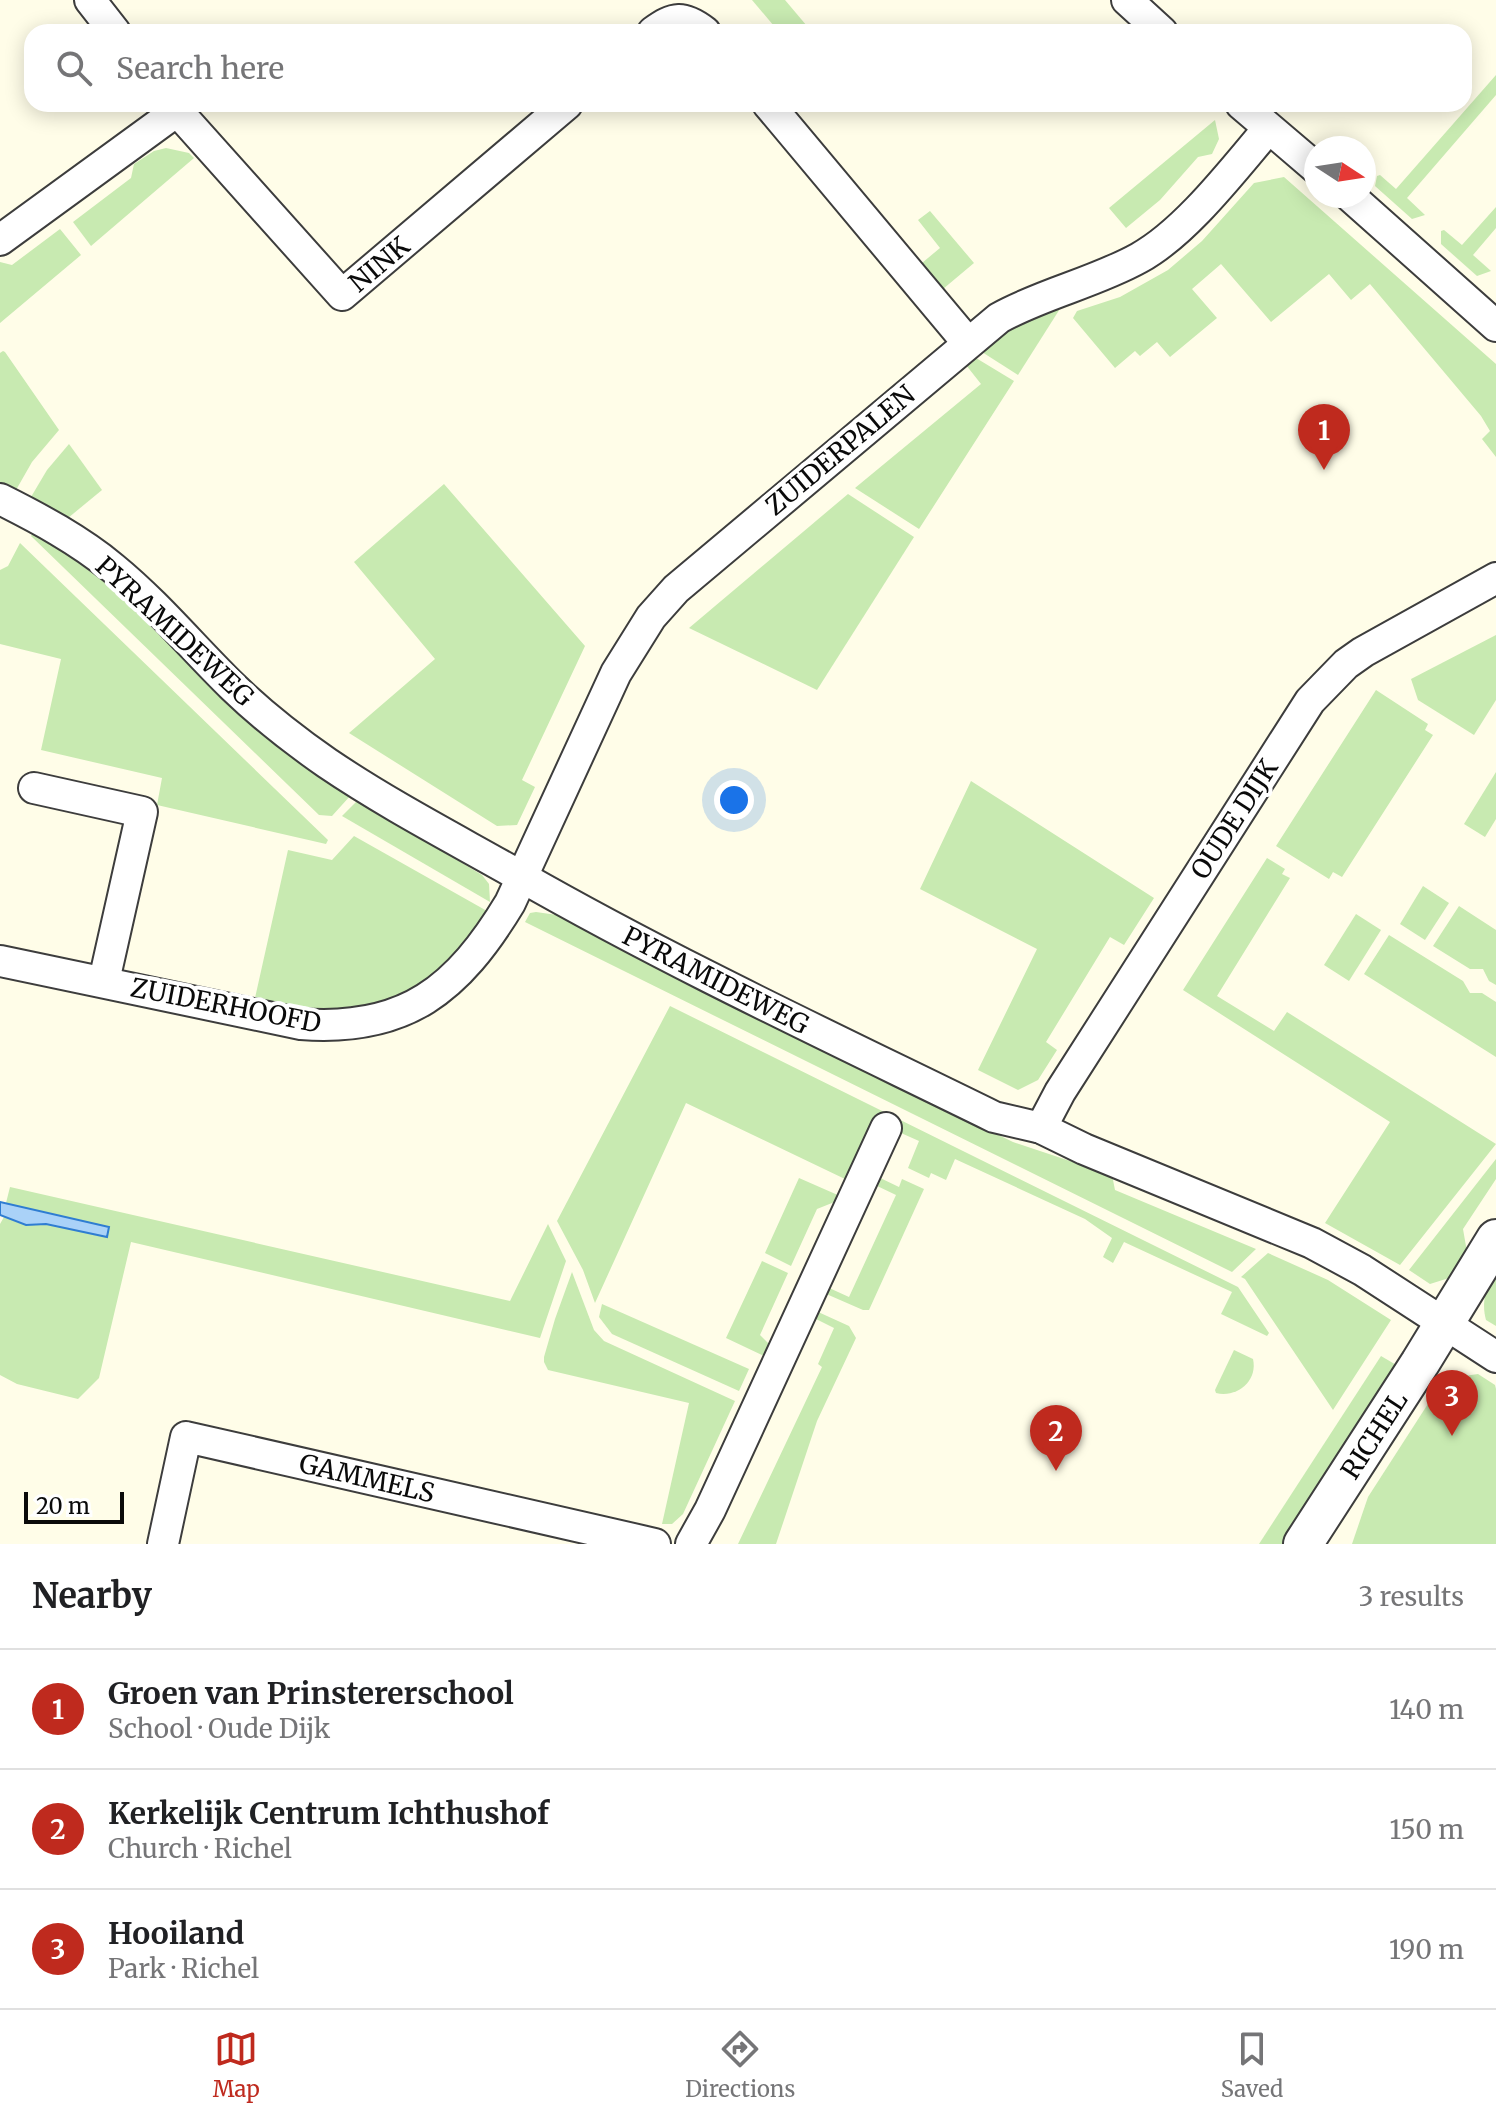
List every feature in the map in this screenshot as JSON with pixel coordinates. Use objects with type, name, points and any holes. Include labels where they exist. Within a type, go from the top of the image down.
[{"type":"street","points":[[90,0],[109,24]]},
{"type":"street","points":[[1127,0],[1153,24]]},
{"type":"street","points":[[665,24],[673,19],[682,19],[691,24]]},
{"type":"street","name":"NINK","points":[[0,240],[169,112]]},
{"type":"street","name":"NINK","points":[[178,112],[342,295],[558,112]]},
{"type":"street","points":[[775,112],[968,343]]},
{"type":"street","points":[[1250,112],[1304,158]]},
{"type":"street","name":"ZUIDERPALEN","points":[[521,877],[616,673],[662,604],[708,560],[968,343],[1016,309],[1108,274],[1143,256],[1179,228],[1268,129]]},
{"type":"street","points":[[1363,208],[1496,326]]},
{"type":"street","name":"PYRAMIDEWEG","points":[[0,499],[68,536],[114,569],[167,618],[233,687],[308,749],[365,787],[521,877],[653,948],[994,1117],[1041,1128],[1084,1149],[1312,1243],[1362,1270],[1496,1357]]},
{"type":"street","name":"OUDE DIJK","points":[[1041,1128],[1060,1092],[1310,701],[1346,664],[1363,652],[1496,578]]},
{"type":"street","name":"ZUIDERHOOFD","points":[[34,788],[142,812],[104,981]]},
{"type":"street","name":"ZUIDERHOOFD","points":[[0,961],[301,1024],[342,1025],[380,1019],[415,1005],[443,987],[470,963],[510,903],[521,877]]},
{"type":"street","points":[[691,1544],[710,1510],[886,1128]]},
{"type":"street","name":"RICHEL","points":[[1303,1544],[1496,1239]]},
{"type":"street","name":"GAMMELS","points":[[163,1544],[186,1437],[655,1544]]},
{"type":"green space","points":[[752,0],[785,0],[805,24],[772,24]]},
{"type":"green space","points":[[1496,75],[1496,95],[1407,198],[1425,215],[1412,219],[1376,187],[1377,176],[1380,175],[1396,189],[1464,112],[1472,112],[1472,102]]},
{"type":"green space","points":[[1215,120],[1219,139],[1212,154],[1198,157],[1160,200],[1126,228],[1109,208]]},
{"type":"green space","points":[[166,148],[189,153],[194,158],[91,246],[73,222],[131,178],[134,164],[154,151]]},
{"type":"green space","points":[[1284,177],[1304,195],[1304,208],[1319,208],[1496,364],[1496,457],[1482,439],[1490,431],[1481,416],[1370,284],[1351,300],[1329,274],[1271,322],[1221,264],[1192,289],[1217,318],[1170,357],[1157,342],[1140,356],[1135,351],[1115,368],[1073,318],[1077,311],[1120,297],[1168,270],[1202,241],[1254,183]]},
{"type":"green space","points":[[1496,207],[1496,228],[1473,255],[1491,271],[1477,276],[1441,244],[1441,231],[1444,230],[1462,245]]},
{"type":"green space","points":[[930,211],[974,263],[943,289],[922,263],[940,248],[918,220]]},
{"type":"green space","points":[[60,229],[81,255],[0,323],[0,262],[12,265]]},
{"type":"green space","points":[[1063,304],[1018,375],[982,352],[1013,326]]},
{"type":"green space","points":[[3,351],[59,430],[32,462],[16,490],[0,482],[0,353]]},
{"type":"green space","points":[[976,358],[1014,381],[919,529],[855,488],[981,384],[966,365]]},
{"type":"green space","points":[[69,444],[102,490],[68,518],[31,497],[47,470]]},
{"type":"green space","points":[[444,484],[585,646],[522,780],[535,787],[517,825],[497,826],[349,733],[435,659],[354,562]]},
{"type":"green space","points":[[848,494],[914,537],[817,690],[689,628]]},
{"type":"green space","points":[[33,533],[107,584],[222,696],[351,795],[332,816],[319,815],[31,536]]},
{"type":"green space","points":[[20,543],[328,840],[326,844],[157,805],[162,778],[41,750],[61,659],[0,644],[0,570],[8,566]]},
{"type":"green space","points":[[1496,635],[1496,700],[1474,735],[1418,700],[1411,679]]},
{"type":"green space","points":[[1376,690],[1428,724],[1425,730],[1433,735],[1342,877],[1333,872],[1329,879],[1276,846]]},
{"type":"green space","points":[[1496,772],[1496,819],[1485,837],[1464,824]]},
{"type":"green space","points":[[971,781],[1154,898],[1124,945],[1110,937],[1046,1042],[1057,1050],[1038,1080],[1018,1090],[978,1070],[1037,949],[920,889]]},
{"type":"green space","points":[[358,800],[482,875],[489,884],[490,902],[342,816]]},
{"type":"green space","points":[[354,836],[487,911],[473,935],[456,957],[426,981],[373,1005],[335,1011],[316,1010],[255,998],[288,850],[332,860]]},
{"type":"green space","points":[[1267,858],[1285,869],[1282,874],[1290,878],[1217,996],[1274,1031],[1287,1012],[1496,1144],[1400,1265],[1325,1223],[1390,1122],[1183,990]]},
{"type":"green space","points":[[1423,886],[1449,903],[1425,940],[1400,924]]},
{"type":"green space","points":[[1459,906],[1496,930],[1496,985],[1489,981],[1483,969],[1470,969],[1433,946]]},
{"type":"green space","points":[[530,913],[557,915],[770,1025],[1013,1142],[1112,1175],[1115,1190],[1256,1249],[1232,1272],[525,922]]},
{"type":"green space","points":[[1356,914],[1381,930],[1349,981],[1324,965]]},
{"type":"green space","points":[[1389,935],[1463,981],[1470,993],[1482,993],[1496,1002],[1496,1057],[1364,974]]},
{"type":"green space","points":[[670,1006],[1238,1287],[1269,1333],[1267,1336],[1221,1314],[1232,1292],[1124,1242],[1113,1263],[1103,1257],[1112,1238],[1085,1219],[955,1159],[946,1180],[931,1173],[929,1178],[908,1168],[919,1141],[874,1121],[847,1180],[686,1103],[595,1303],[583,1270],[557,1221]]},
{"type":"green space","points":[[1496,1159],[1496,1179],[1463,1229],[1467,1252],[1449,1278],[1430,1284],[1409,1270]]},
{"type":"green space","points":[[876,1176],[899,1187],[902,1179],[924,1189],[869,1310],[863,1310],[824,1293],[827,1287],[849,1297],[896,1195],[873,1184]]},
{"type":"green space","points":[[799,1178],[840,1196],[837,1201],[817,1209],[791,1266],[765,1253]]},
{"type":"green space","points":[[10,1187],[510,1301],[548,1224],[566,1261],[540,1338],[131,1242],[99,1378],[78,1399],[17,1384],[0,1375],[0,1224],[4,1217],[26,1225],[46,1224],[107,1237],[108,1227],[6,1203]]},
{"type":"green space","points":[[1268,1253],[1328,1280],[1391,1320],[1333,1410],[1241,1277]]},
{"type":"green space","points":[[762,1261],[788,1273],[760,1335],[770,1345],[766,1357],[726,1338]]},
{"type":"green space","points":[[572,1272],[594,1330],[604,1341],[735,1401],[683,1514],[672,1524],[662,1524],[689,1403],[548,1370],[544,1357]]},
{"type":"green space","points":[[1496,1272],[1496,1326],[1486,1320],[1484,1301]]},
{"type":"green space","points":[[602,1304],[749,1369],[739,1391],[612,1334],[599,1317]]},
{"type":"green space","points":[[816,1311],[849,1326],[856,1338],[817,1421],[776,1544],[738,1544],[822,1367],[818,1364],[834,1328],[812,1317]]},
{"type":"green space","points":[[1234,1350],[1253,1359],[1252,1374],[1238,1390],[1216,1393],[1215,1390]]},
{"type":"green space","points":[[1381,1356],[1398,1366],[1284,1544],[1259,1544]]},
{"type":"green space","points":[[1478,1374],[1495,1385],[1496,1389],[1496,1544],[1352,1544],[1368,1497],[1444,1379]]},
{"type":"water","points":[[0,1202],[109,1227],[107,1237],[46,1224],[26,1225],[0,1215]]},
{"type":"place","name":"Groen van Prinstererschool","points":[[1324,470]]},
{"type":"place","name":"Hooiland","points":[[1452,1436]]},
{"type":"place","name":"Kerkelijk Centrum Ichthushof","points":[[1056,1471]]}]
